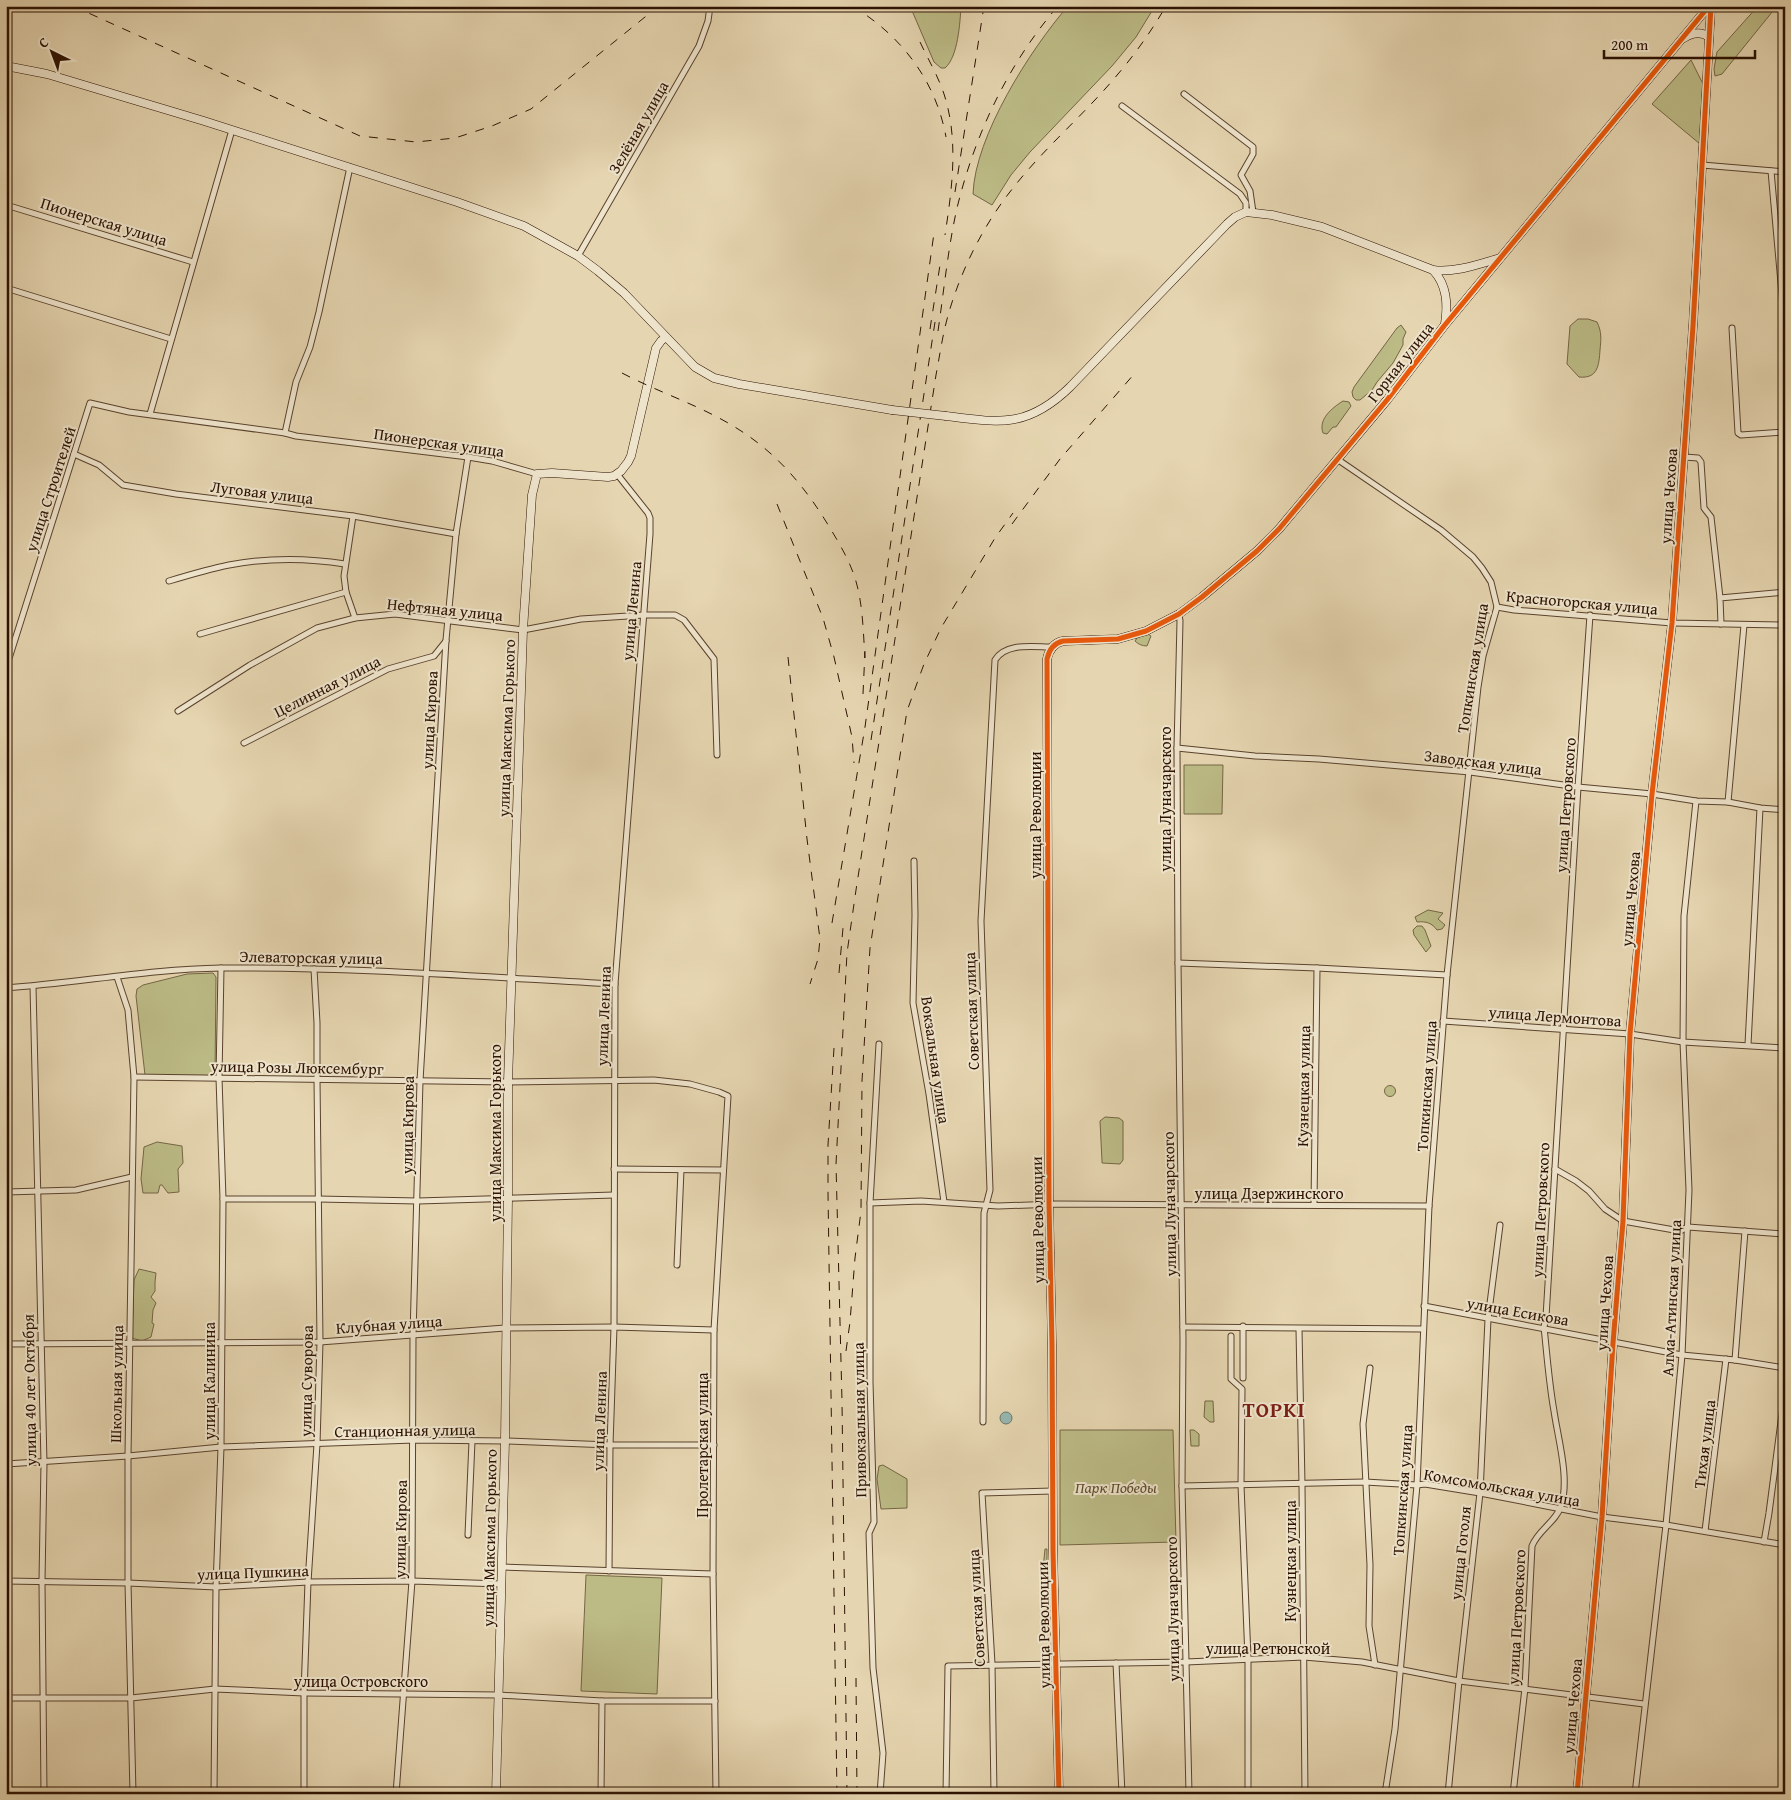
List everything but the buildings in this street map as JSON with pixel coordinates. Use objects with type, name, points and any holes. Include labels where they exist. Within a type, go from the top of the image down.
[{"type":"street","name":"Зелёная улица","points":[[578,256],[699,46],[708,21],[710,6]]},
{"type":"street","name":"Горная улица","points":[[1052,647],[1063,641],[1108,640],[1146,631],[1179,614],[1257,552],[1279,529],[1387,400],[1444,326],[1710,6]]},
{"type":"street","name":"улица Чехова","points":[[1577,1794],[1602,1517],[1623,1221],[1630,1034],[1652,794],[1672,623],[1702,165],[1710,6]]},
{"type":"street","points":[[1698,20],[1709,37]]},
{"type":"street","points":[[1682,39],[1696,33],[1709,37]]},
{"type":"street","points":[[6,66],[47,74],[232,130],[457,202],[524,226],[578,256],[612,282],[695,367],[714,378],[892,410],[984,421],[1005,421],[1024,418],[1050,405],[1070,387],[1222,229],[1235,217],[1250,212],[1322,227],[1433,270],[1454,270],[1500,258]]},
{"type":"street","points":[[1184,94],[1253,147],[1253,154],[1241,175],[1250,191],[1250,212]]},
{"type":"street","points":[[1122,106],[1240,194],[1250,212]]},
{"type":"street","points":[[150,414],[232,130]]},
{"type":"street","points":[[1702,165],[1785,172]]},
{"type":"street","points":[[285,433],[296,382],[310,347],[319,312],[350,167]]},
{"type":"street","points":[[1771,171],[1785,328]]},
{"type":"street","name":"Пионерская улица","points":[[6,205],[193,262]]},
{"type":"street","points":[[1433,270],[1440,279],[1446,294],[1444,326]]},
{"type":"street","points":[[6,288],[171,339]]},
{"type":"street","points":[[617,474],[626,466],[631,456],[656,348],[650,320]]},
{"type":"street","points":[[1732,328],[1738,433],[1741,435],[1785,432]]},
{"type":"street","points":[[656,348],[666,337]]},
{"type":"street","name":"Пионерская улица","points":[[90,403],[129,412],[296,436],[468,457],[492,461],[537,474],[552,473],[608,477],[617,474]]},
{"type":"street","name":"улица Строителей","points":[[6,668],[90,403]]},
{"type":"street","name":"Луговая улица","points":[[74,454],[99,465],[123,485],[176,494],[353,516],[456,534]]},
{"type":"street","name":"улица Кирова","points":[[397,1794],[412,1581],[413,1335],[420,1081],[446,640],[456,534],[468,457]]},
{"type":"street","points":[[1684,457],[1698,458],[1701,462],[1704,508],[1711,517],[1721,624]]},
{"type":"street","name":"Топкинская улица","points":[[1337,459],[1441,530],[1473,557],[1491,582],[1497,607],[1483,656],[1446,975],[1429,1206],[1417,1485],[1395,1729],[1385,1794]]},
{"type":"street","name":"улица Максима Горького","points":[[496,1794],[505,1441],[508,1082],[511,978],[523,630],[532,495],[537,474]]},
{"type":"street","name":"улица Ленина","points":[[609,1571],[610,1445],[614,1327],[615,984],[650,534],[650,518],[617,474]]},
{"type":"street","points":[[353,516],[345,564],[346,592],[355,618]]},
{"type":"street","points":[[169,581],[229,565],[260,562],[323,560],[345,564]]},
{"type":"street","points":[[200,634],[346,592]]},
{"type":"street","points":[[1720,598],[1785,592]]},
{"type":"street","name":"Красногорская улица","points":[[1497,607],[1672,623],[1785,625]]},
{"type":"street","name":"Нефтяная улица","points":[[178,711],[250,665],[317,628],[355,618],[395,614],[523,630],[581,619],[675,615],[680,617],[714,659],[717,756]]},
{"type":"street","name":"улица Луначарского","points":[[1179,614],[1177,748],[1180,1205],[1184,1424],[1182,1486],[1189,1794]]},
{"type":"street","name":"улица Петровского","points":[[1513,1794],[1525,1688],[1532,1546],[1535,1538],[1560,1508],[1564,1489],[1544,1328],[1590,615]]},
{"type":"street","points":[[1728,802],[1744,625]]},
{"type":"street","name":"Целинная улица","points":[[244,743],[388,668],[434,656],[446,640]]},
{"type":"street","name":"Советская улица","points":[[982,1422],[984,1213],[990,1190],[981,921],[995,660],[1008,649],[1038,646],[1052,647]]},
{"type":"street","name":"улица Революции","points":[[1052,647],[1047,659],[1049,1204],[1059,1794]]},
{"type":"street","name":"Заводская улица","points":[[1177,748],[1255,756],[1319,759],[1470,772],[1578,787],[1652,794],[1696,801],[1728,802],[1785,810]]},
{"type":"street","name":"Алма-Атинская улица","points":[[1635,1794],[1666,1525],[1682,1355],[1689,1190],[1684,1042],[1684,916],[1696,801]]},
{"type":"street","points":[[1748,1045],[1760,808]]},
{"type":"street","name":"Вокзальная улица","points":[[914,861],[916,914],[913,1003],[929,1094],[944,1202]]},
{"type":"street","points":[[1178,963],[1446,975]]},
{"type":"street","name":"Элеваторская улица","points":[[6,988],[170,970],[221,968],[427,972],[615,984]]},
{"type":"street","name":"улица Калинина","points":[[214,1793],[216,1587],[221,1447],[223,1199],[220,1078],[221,968]]},
{"type":"street","name":"Кузнецкая улица","points":[[1314,1205],[1317,968]]},
{"type":"street","name":"улица Суворова","points":[[304,1793],[304,1694],[308,1582],[317,1444],[320,1342],[317,1022],[314,970]]},
{"type":"street","name":"Школьная улица","points":[[117,976],[128,1010],[134,1077],[128,1456],[128,1583],[133,1794]]},
{"type":"street","name":"улица 40 лет Октября","points":[[33,986],[44,1463],[42,1582],[44,1794]]},
{"type":"street","name":"улица Лермонтова","points":[[1443,1020],[1630,1034],[1684,1042],[1785,1048]]},
{"type":"street","name":"Привокзальная улица","points":[[879,1044],[870,1203],[870,1382],[874,1522],[869,1533],[873,1668],[883,1753],[880,1794]]},
{"type":"street","name":"улица Розы Люксембург","points":[[134,1077],[508,1082],[654,1080],[690,1084],[728,1096]]},
{"type":"street","name":"Пролетарская улица","points":[[716,1794],[713,1574],[714,1330],[728,1096]]},
{"type":"street","points":[[614,1169],[724,1170]]},
{"type":"street","points":[[1555,1169],[1576,1181],[1589,1191],[1605,1209],[1623,1221],[1680,1231],[1688,1227],[1785,1234]]},
{"type":"street","points":[[677,1265],[680,1170]]},
{"type":"street","points":[[6,1192],[76,1190],[132,1177]]},
{"type":"street","points":[[223,1199],[318,1198],[418,1201],[614,1195]]},
{"type":"street","name":"улица Дзержинского","points":[[870,1203],[921,1201],[986,1205],[1429,1206]]},
{"type":"street","name":"улица Гоголя","points":[[1448,1794],[1480,1492],[1488,1319],[1500,1225]]},
{"type":"street","points":[[1736,1360],[1745,1231]]},
{"type":"street","name":"улица Есикова","points":[[1424,1306],[1682,1355],[1736,1360],[1785,1368]]},
{"type":"street","points":[[1242,1378],[1243,1326]]},
{"type":"street","name":"Клубная улица","points":[[6,1344],[320,1342],[505,1328],[614,1327],[714,1330]]},
{"type":"street","points":[[1183,1327],[1423,1329]]},
{"type":"street","name":"Кузнецкая улица","points":[[1299,1329],[1305,1794]]},
{"type":"street","points":[[1231,1336],[1231,1379],[1242,1389],[1241,1485],[1248,1658],[1248,1794]]},
{"type":"street","name":"Тихая улица","points":[[1705,1531],[1726,1359]]},
{"type":"street","name":"Топкинская улица","points":[[1370,1368],[1363,1424],[1370,1565],[1369,1626],[1375,1665]]},
{"type":"street","points":[[1764,1542],[1785,1391]]},
{"type":"street","name":"Станционная улица","points":[[6,1464],[44,1463],[221,1447],[414,1440],[610,1445],[714,1445]]},
{"type":"street","points":[[468,1535],[472,1442]]},
{"type":"street","name":"Комсомольская улица","points":[[1182,1486],[1302,1485],[1366,1482],[1425,1484],[1480,1492],[1602,1517],[1666,1525],[1785,1545]]},
{"type":"street","name":"Советская улица","points":[[994,1794],[992,1664],[982,1493],[1053,1491]]},
{"type":"street","points":[[502,1567],[713,1574]]},
{"type":"street","name":"улица Пушкина","points":[[6,1581],[216,1587],[308,1582],[412,1581],[501,1584]]},
{"type":"street","name":"улица Ретюнской","points":[[946,1794],[948,1666],[1186,1662],[1304,1657],[1375,1665],[1459,1681],[1644,1704]]},
{"type":"street","points":[[1116,1663],[1122,1794]]},
{"type":"street","name":"улица Островского","points":[[6,1698],[131,1698],[215,1690],[304,1694],[404,1693],[498,1695],[602,1701],[715,1701]]},
{"type":"street","points":[[602,1701],[602,1794]]},
{"type":"street","points":[[206,1794],[397,1794]]},
{"type":"green space","points":[[910,6],[961,6],[956,48],[945,68],[941,68],[934,62]]},
{"type":"green space","points":[[1068,6],[1155,6],[1136,37],[1112,66],[1030,152],[1011,175],[992,205],[973,194],[976,171],[983,146],[1007,95],[1022,70],[1037,46]]},
{"type":"green space","points":[[1758,6],[1777,6],[1722,74],[1715,76],[1714,69],[1717,52]]},
{"type":"green space","points":[[1691,60],[1704,86],[1700,144],[1652,104]]},
{"type":"green space","points":[[1578,319],[1588,319],[1597,322],[1600,333],[1601,343],[1598,366],[1594,373],[1585,377],[1579,377],[1567,364],[1570,326]]},
{"type":"green space","points":[[1401,325],[1406,332],[1403,345],[1393,363],[1372,390],[1360,400],[1356,400],[1352,392],[1354,387]]},
{"type":"green space","points":[[1343,401],[1349,402],[1351,406],[1336,427],[1333,427],[1327,434],[1323,433],[1322,423],[1327,414]]},
{"type":"green space","points":[[1146,633],[1151,636],[1147,646],[1140,645],[1135,641],[1137,638]]},
{"type":"green space","points":[[1184,765],[1223,765],[1222,814],[1184,814]]},
{"type":"green space","points":[[1428,910],[1443,913],[1438,919],[1445,925],[1442,929],[1437,930],[1428,923],[1417,922],[1415,917]]},
{"type":"green space","points":[[1417,926],[1422,926],[1425,930],[1431,946],[1426,952],[1414,935],[1413,930]]},
{"type":"green space","points":[[213,973],[216,977],[215,1076],[145,1075],[136,996],[137,989],[143,985],[187,974]]},
{"type":"green space","points":[[1390,1085],[1396,1091],[1390,1097],[1384,1091]]},
{"type":"green space","points":[[1105,1117],[1119,1118],[1123,1121],[1123,1160],[1120,1164],[1102,1163],[1100,1121]]},
{"type":"green space","points":[[157,1142],[182,1146],[183,1163],[178,1169],[179,1192],[168,1193],[160,1185],[158,1193],[143,1193],[141,1179],[144,1147]]},
{"type":"green space","points":[[139,1269],[156,1273],[155,1291],[151,1297],[156,1303],[153,1310],[152,1323],[154,1324],[151,1337],[142,1341],[132,1338],[134,1280]]},
{"type":"green space","points":[[1205,1401],[1213,1401],[1214,1422],[1210,1422],[1204,1417]]},
{"type":"green space","name":"Парк Победы","points":[[1060,1430],[1173,1430],[1176,1542],[1060,1545]]},
{"type":"green space","points":[[1190,1430],[1194,1430],[1199,1434],[1199,1446],[1191,1446]]},
{"type":"green space","points":[[883,1465],[907,1479],[907,1508],[881,1509],[877,1479],[879,1466]]},
{"type":"green space","points":[[1045,1549],[1047,1549],[1047,1583],[1044,1590],[1041,1588]]},
{"type":"green space","points":[[586,1575],[662,1578],[657,1694],[581,1691]]},
{"type":"water","points":[[1004,1412],[1008,1412],[1012,1418],[1008,1424],[1004,1424],[1000,1420],[1000,1416]]},
{"type":"railway","points":[[73,6],[360,136],[416,142],[455,138],[492,126],[531,109],[645,17],[662,6]]},
{"type":"railway","points":[[852,6],[886,31],[914,61],[934,97],[946,137]]},
{"type":"railway","points":[[955,192],[984,6]]},
{"type":"railway","points":[[938,331],[954,223],[964,180],[973,153],[995,101],[1009,76],[1040,28],[1058,6]]},
{"type":"railway","points":[[847,1794],[842,1401],[836,1164],[847,953],[936,375],[945,327],[954,296],[967,263],[983,231],[1002,202],[1025,173],[1125,66],[1144,41],[1166,6]]},
{"type":"railway","points":[[920,42],[942,87],[949,111],[953,164],[945,235]]},
{"type":"railway","points":[[832,923],[865,727],[934,233]]},
{"type":"railway","points":[[930,329],[940,265]]},
{"type":"railway","points":[[871,740],[935,322]]},
{"type":"railway","points":[[622,373],[695,406],[738,429],[766,449],[790,473],[821,513],[852,569],[861,605],[865,658]]},
{"type":"railway","points":[[1012,524],[1060,459],[1135,373]]},
{"type":"railway","points":[[777,504],[823,618],[852,737],[854,763]]},
{"type":"railway","points":[[846,1351],[861,1211],[862,1081],[870,948],[907,711],[924,664],[941,628],[995,538],[1013,513]]},
{"type":"railway","points":[[863,694],[865,651]]},
{"type":"railway","points":[[788,657],[807,839],[820,939],[818,959],[810,984]]},
{"type":"railway","points":[[839,973],[843,928]]},
{"type":"railway","points":[[834,1048],[828,1145],[828,1193],[837,1794]]},
{"type":"railway","points":[[856,1678],[857,1794]]},
{"type":"cycle path","points":[[1059,1794],[1053,1550],[1049,1204],[1048,656],[1055,645],[1063,641],[1118,639],[1146,631],[1179,614],[1257,551],[1279,529],[1387,400],[1444,326],[1709,6]]},
{"type":"cycle path","points":[[1577,1794],[1602,1517],[1623,1221],[1630,1034],[1652,794],[1672,623],[1693,326],[1711,6]]},
{"type":"district","name":"TOPKI","points":[[1274,1410]]}]
